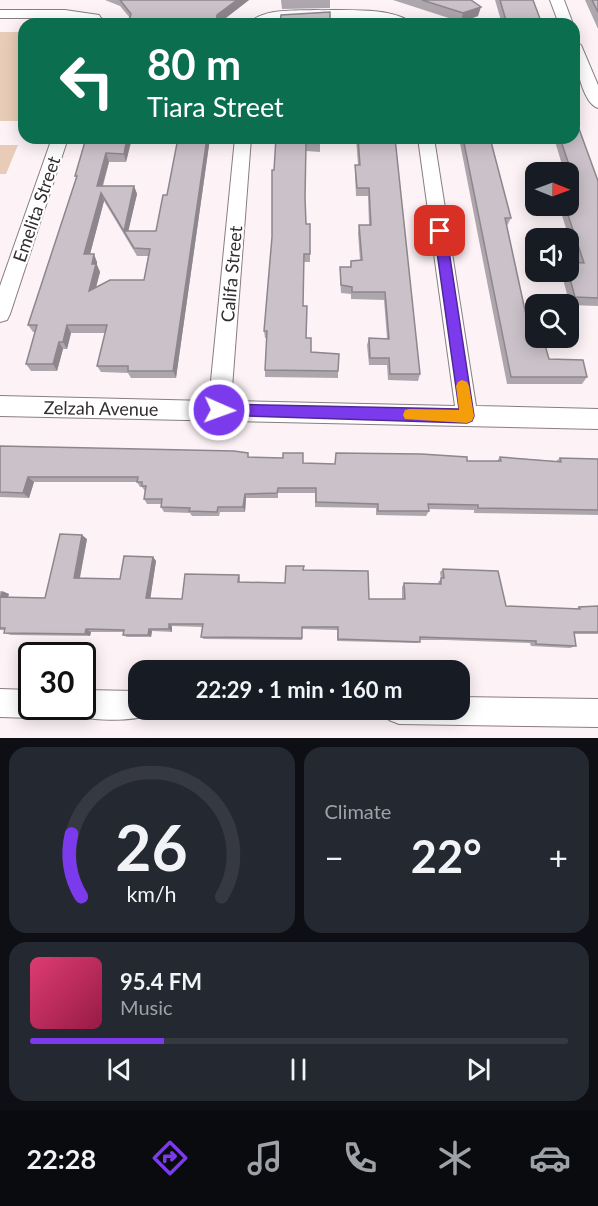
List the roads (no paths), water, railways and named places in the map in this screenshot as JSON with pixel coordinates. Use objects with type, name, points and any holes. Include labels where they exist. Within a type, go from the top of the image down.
[{"type":"street","points":[[557,0],[564,18]]},
{"type":"street","points":[[0,14],[73,14],[86,18]]},
{"type":"street","points":[[270,18],[283,15],[392,18]]},
{"type":"street","points":[[580,60],[598,104]]},
{"type":"street","name":"Emelita Street","points":[[0,314],[58,144]]},
{"type":"street","name":"Califa Street","points":[[219,410],[242,144]]},
{"type":"street","points":[[427,144],[467,416]]},
{"type":"street","name":"Zelzah Avenue","points":[[0,406],[598,419]]},
{"type":"street","points":[[0,703],[18,704]]},
{"type":"street","points":[[96,704],[128,705]]},
{"type":"street","points":[[470,711],[598,713]]}]
